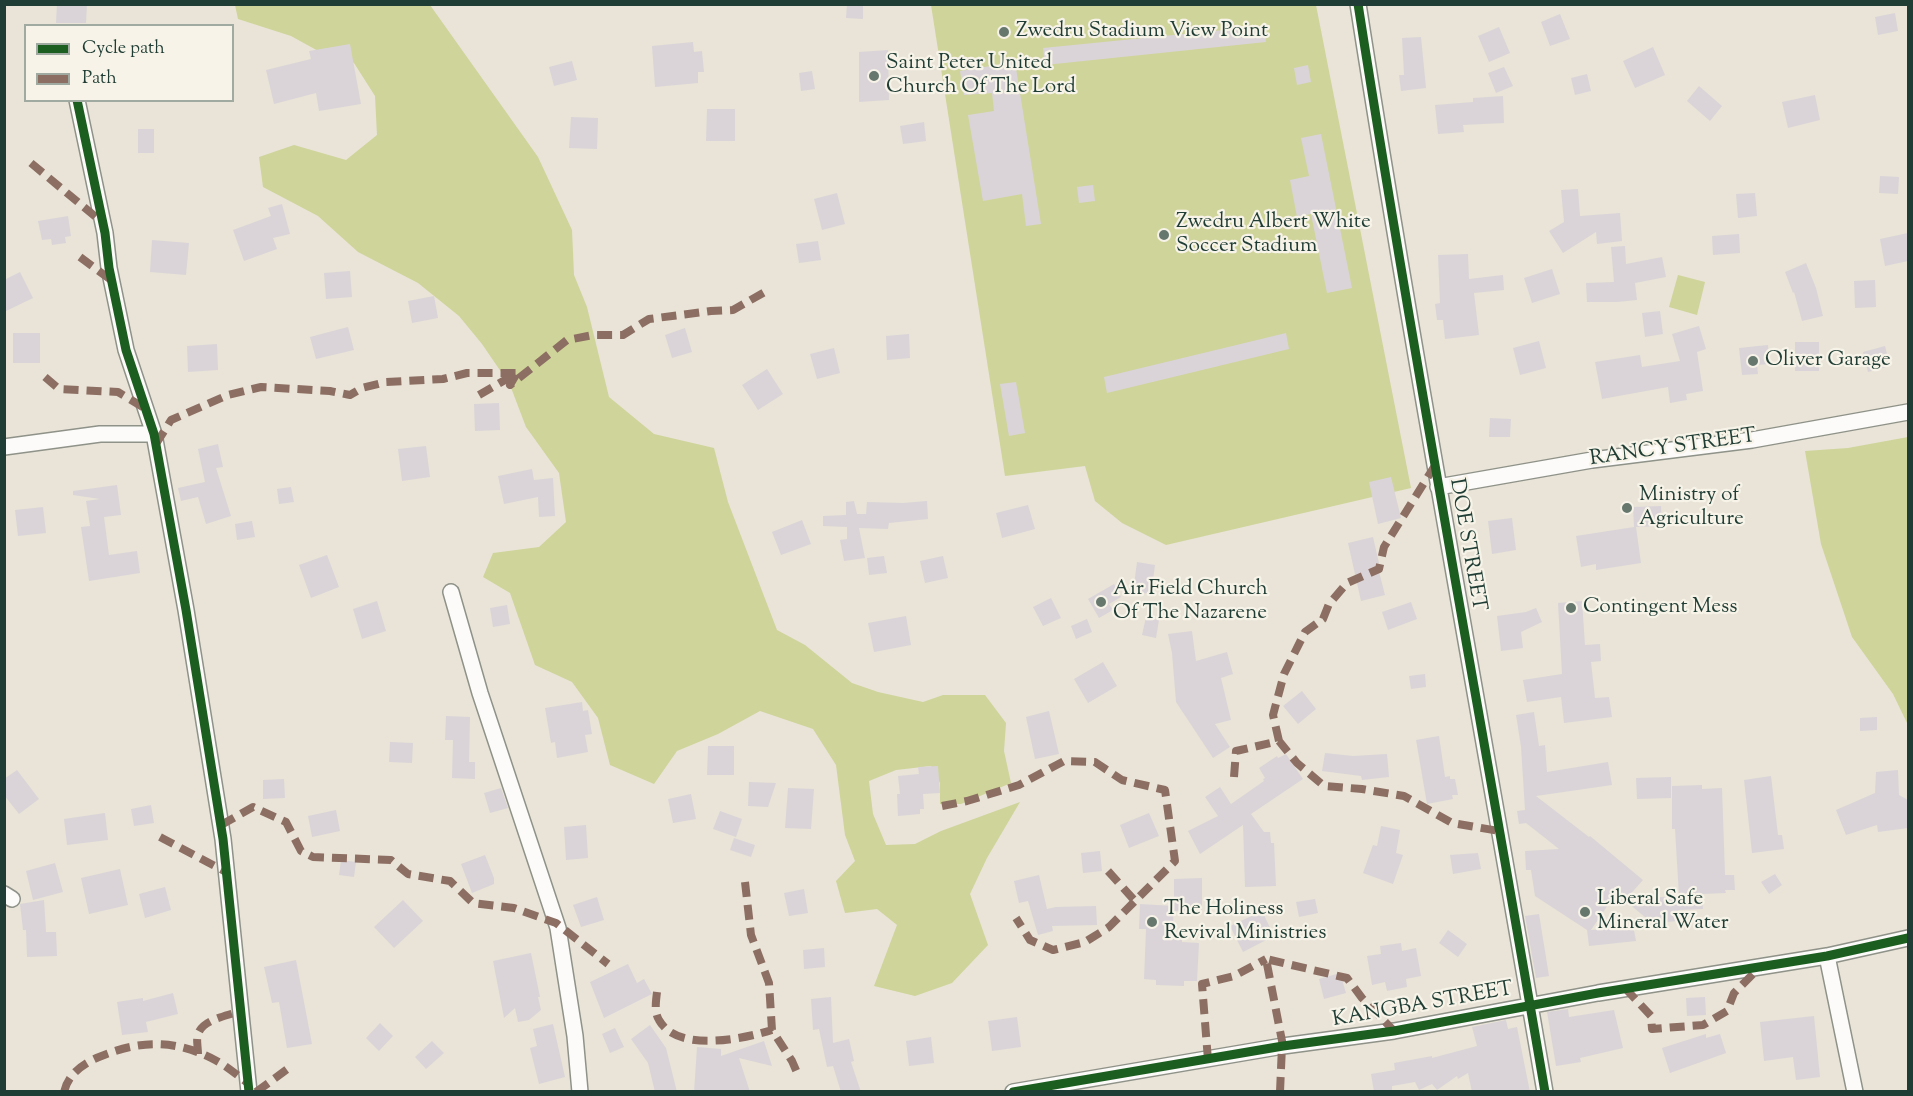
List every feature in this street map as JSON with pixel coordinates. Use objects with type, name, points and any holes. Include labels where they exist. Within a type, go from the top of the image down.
[{"type":"street","name":"DOE STREET","points":[[1358,4],[1391,216],[1545,1092]]},
{"type":"street","points":[[77,102],[105,233],[109,268],[126,350],[154,434],[186,610],[223,839],[249,1092]]},
{"type":"street","name":"RANCY STREET","points":[[1438,487],[1592,460],[1752,440],[1908,412]]},
{"type":"street","points":[[4,447],[100,434],[154,434]]},
{"type":"street","points":[[452,592],[480,693],[558,928],[575,1036],[580,1092]]},
{"type":"street","name":"KANGBA STREET","points":[[1013,1092],[1283,1046],[1394,1031],[1530,1005],[1827,956],[1908,938]]},
{"type":"street","points":[[1827,956],[1855,1092]]},
{"type":"green space","points":[[235,5],[430,5],[538,157],[572,230],[574,275],[587,307],[609,397],[654,434],[714,448],[728,502],[777,630],[805,645],[852,683],[878,692],[923,702],[943,695],[985,695],[1006,723],[1004,751],[1011,783],[961,804],[940,804],[940,783],[931,766],[896,770],[869,781],[873,814],[886,845],[915,844],[941,831],[1020,802],[987,858],[970,894],[988,945],[952,983],[915,996],[874,986],[897,925],[877,909],[845,913],[836,881],[855,861],[845,835],[836,765],[813,729],[760,711],[718,734],[677,751],[654,784],[610,765],[598,718],[572,682],[535,665],[510,593],[483,577],[493,553],[539,547],[566,522],[559,473],[526,427],[510,385],[482,344],[459,316],[418,283],[358,252],[318,216],[263,187],[259,157],[294,145],[346,160],[377,135],[375,96],[354,63],[320,52],[291,36],[238,19]]},
{"type":"green space","name":"Zwedru Albert White Soccer Stadium","points":[[931,5],[1316,5],[1411,488],[1166,545],[1122,523],[1095,501],[1085,466],[1005,476]]},
{"type":"green space","points":[[1678,275],[1705,282],[1697,315],[1669,307]]},
{"type":"green space","points":[[1908,437],[1908,725],[1893,694],[1852,637],[1821,544],[1805,451],[1848,448]]},
{"type":"building","points":[[57,4],[87,4],[86,23],[56,23]]},
{"type":"building","points":[[847,4],[863,4],[863,19],[846,18]]},
{"type":"building","points":[[1895,13],[1898,31],[1878,35],[1875,17]]},
{"type":"building","points":[[1560,14],[1570,39],[1550,46],[1541,22]]},
{"type":"building","points":[[1264,26],[1266,42],[1045,65],[1043,48]]},
{"type":"building","points":[[1499,27],[1510,53],[1489,62],[1478,36]]},
{"type":"building","points":[[1421,37],[1426,88],[1401,91],[1399,75],[1404,75],[1402,38]]},
{"type":"building","points":[[693,42],[694,52],[702,51],[704,72],[698,72],[698,83],[655,87],[652,46]]},
{"type":"building","points":[[350,44],[361,104],[319,111],[316,93],[274,104],[266,70],[311,59],[309,51]]},
{"type":"building","points":[[1653,47],[1665,75],[1635,88],[1623,61]]},
{"type":"building","name":"Saint Peter United Church Of The Lord","points":[[888,50],[889,100],[859,102],[859,52]]},
{"type":"building","points":[[572,61],[577,80],[554,86],[549,67]]},
{"type":"building","points":[[1015,62],[1041,224],[1026,226],[1022,194],[983,201],[968,115],[994,111],[992,93],[964,95],[960,71]]},
{"type":"building","points":[[1308,65],[1311,82],[1297,85],[1294,68]]},
{"type":"building","points":[[1504,67],[1513,86],[1496,93],[1488,73]]},
{"type":"building","points":[[812,71],[815,89],[801,91],[799,73]]},
{"type":"building","points":[[1587,74],[1591,91],[1575,95],[1571,78]]},
{"type":"building","points":[[1699,86],[1722,106],[1710,121],[1687,101]]},
{"type":"building","points":[[1815,95],[1820,120],[1788,128],[1782,102]]},
{"type":"building","points":[[1503,96],[1504,123],[1463,125],[1464,132],[1438,134],[1435,105],[1473,102],[1473,98]]},
{"type":"building","points":[[707,109],[735,109],[735,141],[706,141]]},
{"type":"building","points":[[571,117],[598,118],[597,149],[569,148]]},
{"type":"building","points":[[924,122],[926,141],[903,144],[900,126]]},
{"type":"building","points":[[138,129],[154,129],[154,153],[138,153]]},
{"type":"building","points":[[1321,134],[1352,288],[1327,293],[1311,214],[1297,217],[1290,180],[1309,176],[1301,138]]},
{"type":"building","points":[[1880,176],[1899,177],[1898,194],[1879,193]]},
{"type":"building","points":[[1093,185],[1095,201],[1079,203],[1077,187]]},
{"type":"building","points":[[1578,189],[1580,216],[1620,213],[1622,241],[1597,244],[1596,232],[1563,253],[1549,231],[1564,222],[1561,190]]},
{"type":"building","points":[[837,193],[845,224],[822,230],[814,199]]},
{"type":"building","points":[[1755,193],[1757,216],[1738,218],[1736,194]]},
{"type":"building","points":[[282,204],[290,234],[273,238],[277,249],[244,261],[233,230],[271,216],[268,208]]},
{"type":"building","points":[[68,216],[71,236],[65,237],[66,243],[52,245],[51,239],[42,240],[38,221]]},
{"type":"building","points":[[1908,233],[1908,261],[1885,266],[1880,239]]},
{"type":"building","points":[[1739,234],[1740,253],[1713,255],[1712,236]]},
{"type":"building","points":[[152,240],[189,243],[186,275],[150,272]]},
{"type":"building","points":[[818,241],[821,260],[799,263],[796,244]]},
{"type":"building","points":[[1625,246],[1626,264],[1662,257],[1666,277],[1635,283],[1637,300],[1587,302],[1586,283],[1614,282],[1611,247]]},
{"type":"building","points":[[1468,254],[1469,279],[1503,275],[1504,290],[1474,293],[1479,335],[1445,339],[1443,320],[1437,320],[1435,304],[1440,303],[1438,255]]},
{"type":"building","points":[[1806,263],[1816,288],[1823,316],[1802,321],[1794,292],[1785,272]]},
{"type":"building","points":[[1552,269],[1560,294],[1532,303],[1524,278]]},
{"type":"building","points":[[350,271],[352,297],[326,299],[324,273]]},
{"type":"building","points":[[20,272],[33,298],[4,312],[4,280]]},
{"type":"building","points":[[1875,280],[1876,307],[1855,308],[1854,281]]},
{"type":"building","points":[[434,296],[438,318],[412,323],[408,301]]},
{"type":"building","points":[[1660,311],[1663,334],[1645,337],[1642,313]]},
{"type":"building","points":[[1699,326],[1706,349],[1697,352],[1703,391],[1686,394],[1687,400],[1670,403],[1668,387],[1602,399],[1595,362],[1640,355],[1642,367],[1680,361],[1672,334]]},
{"type":"building","points":[[348,327],[354,350],[316,359],[310,337]]},
{"type":"building","points":[[685,328],[692,352],[672,358],[665,335]]},
{"type":"building","points":[[13,333],[40,333],[40,363],[13,363]]},
{"type":"building","points":[[1286,333],[1289,349],[1107,393],[1104,377]]},
{"type":"building","points":[[909,334],[910,358],[887,360],[886,336]]},
{"type":"building","points":[[1539,341],[1546,368],[1520,375],[1513,348]]},
{"type":"building","points":[[1795,342],[1819,342],[1819,371],[1795,371]]},
{"type":"building","points":[[217,344],[218,370],[188,372],[187,346]]},
{"type":"building","points":[[1768,345],[1769,364],[1757,365],[1758,374],[1742,375],[1739,348]]},
{"type":"building","points":[[1885,346],[1890,366],[1868,372],[1863,352]]},
{"type":"building","points":[[834,348],[840,373],[817,379],[810,354]]},
{"type":"building","points":[[767,369],[783,394],[758,410],[742,385]]},
{"type":"building","points":[[1016,382],[1025,433],[1009,436],[1000,384]]},
{"type":"building","points":[[499,403],[500,430],[475,431],[474,404]]},
{"type":"building","points":[[1490,418],[1511,419],[1510,437],[1489,437]]},
{"type":"building","points":[[218,444],[223,467],[216,468],[231,516],[206,524],[198,497],[181,501],[178,488],[205,482],[198,449]]},
{"type":"building","points":[[426,446],[430,477],[402,481],[398,449]]},
{"type":"building","points":[[532,469],[534,480],[553,478],[555,516],[539,517],[538,497],[504,504],[498,476]]},
{"type":"building","points":[[1391,477],[1401,518],[1378,524],[1369,482]]},
{"type":"building","points":[[117,485],[121,515],[104,517],[109,555],[137,551],[140,573],[89,581],[81,527],[90,526],[86,501],[100,499],[73,495],[73,491]]},
{"type":"building","points":[[291,487],[294,502],[279,504],[277,489]]},
{"type":"building","points":[[854,501],[857,514],[866,514],[867,502],[927,501],[928,519],[889,523],[888,529],[859,528],[865,558],[844,561],[840,540],[847,539],[847,527],[823,526],[823,516],[846,515],[846,502]]},
{"type":"building","points":[[1028,505],[1035,529],[1002,538],[996,513]]},
{"type":"building","points":[[1661,506],[1662,526],[1636,527],[1641,563],[1596,570],[1596,564],[1581,567],[1576,536],[1634,527],[1633,507]]},
{"type":"building","points":[[43,507],[46,533],[18,536],[15,510]]},
{"type":"building","points":[[1512,518],[1516,550],[1492,554],[1488,521]]},
{"type":"building","points":[[802,520],[811,544],[781,555],[772,532]]},
{"type":"building","points":[[252,521],[255,537],[237,540],[235,524]]},
{"type":"building","points":[[1373,537],[1385,595],[1361,601],[1348,543]]},
{"type":"building","points":[[327,555],[339,587],[311,598],[299,565]]},
{"type":"building","points":[[884,556],[887,573],[869,575],[867,558]]},
{"type":"building","points":[[943,556],[948,578],[925,583],[920,561]]},
{"type":"building","points":[[1137,562],[1155,565],[1151,594],[1133,592]]},
{"type":"building","name":"Air Field Church Of The Nazarene","points":[[1114,584],[1121,597],[1109,604],[1113,610],[1099,618],[1088,599]]},
{"type":"building","points":[[1051,598],[1061,618],[1043,626],[1033,607]]},
{"type":"building","points":[[377,601],[386,631],[362,639],[353,609]]},
{"type":"building","points":[[1582,601],[1585,645],[1600,644],[1601,661],[1591,662],[1595,698],[1609,697],[1612,717],[1564,723],[1561,697],[1527,702],[1523,680],[1562,674],[1558,603]]},
{"type":"building","points":[[1411,602],[1417,619],[1388,630],[1382,612]]},
{"type":"building","points":[[507,605],[510,624],[493,627],[490,608]]},
{"type":"building","points":[[1536,608],[1542,622],[1521,632],[1523,648],[1501,651],[1497,616],[1526,612]]},
{"type":"building","points":[[906,616],[911,645],[874,652],[868,623]]},
{"type":"building","points":[[1146,617],[1159,620],[1156,638],[1142,635]]},
{"type":"building","points":[[1087,619],[1092,632],[1076,639],[1071,626]]},
{"type":"building","points":[[1192,631],[1196,661],[1227,652],[1233,674],[1221,678],[1231,720],[1215,724],[1230,747],[1213,758],[1176,702],[1168,634]]},
{"type":"building","points":[[1103,662],[1117,686],[1088,703],[1074,679]]},
{"type":"building","points":[[1425,674],[1426,687],[1411,689],[1409,676]]},
{"type":"building","points":[[1302,691],[1316,709],[1298,724],[1283,706]]},
{"type":"building","points":[[582,702],[583,711],[588,710],[592,734],[585,735],[588,752],[557,758],[555,742],[551,743],[545,708]]},
{"type":"building","points":[[1049,711],[1059,754],[1035,759],[1026,717]]},
{"type":"building","points":[[1534,712],[1539,746],[1545,745],[1547,772],[1608,762],[1612,785],[1536,796],[1590,836],[1643,880],[1626,899],[1679,896],[1675,829],[1672,829],[1672,786],[1702,785],[1702,789],[1722,788],[1725,875],[1734,875],[1735,890],[1725,890],[1726,893],[1702,894],[1703,909],[1678,910],[1679,921],[1652,923],[1616,893],[1591,930],[1633,925],[1636,941],[1589,946],[1587,930],[1535,896],[1531,870],[1526,870],[1525,851],[1559,849],[1526,823],[1519,824],[1517,811],[1525,810],[1521,747],[1516,715]]},
{"type":"building","points":[[446,716],[470,717],[469,762],[475,762],[475,779],[452,778],[453,740],[445,740]]},
{"type":"building","points":[[1877,717],[1877,730],[1860,731],[1860,718]]},
{"type":"building","points":[[1439,736],[1445,777],[1450,776],[1450,779],[1455,779],[1458,795],[1452,795],[1453,799],[1427,804],[1416,740]]},
{"type":"building","points":[[390,742],[413,743],[412,763],[389,762]]},
{"type":"building","points":[[708,746],[734,746],[734,775],[707,775]]},
{"type":"building","points":[[1325,753],[1353,756],[1387,754],[1389,777],[1362,780],[1361,776],[1322,771]]},
{"type":"building","points":[[1286,754],[1303,779],[1251,814],[1264,832],[1270,832],[1271,843],[1274,843],[1276,886],[1245,887],[1243,825],[1200,854],[1188,831],[1218,816],[1205,797],[1220,787],[1231,804],[1264,781],[1265,778],[1259,768],[1277,756],[1278,758]]},
{"type":"building","points":[[938,766],[940,793],[923,794],[924,809],[920,809],[920,814],[898,816],[897,794],[900,794],[898,776],[919,774],[918,767]]},
{"type":"building","points":[[17,770],[39,799],[19,814],[4,795],[4,779]]},
{"type":"building","points":[[1898,770],[1899,795],[1908,800],[1908,828],[1878,832],[1877,825],[1846,835],[1836,810],[1875,793],[1876,772]]},
{"type":"building","points":[[1771,776],[1778,835],[1782,835],[1784,849],[1752,853],[1744,780]]},
{"type":"building","points":[[1671,777],[1671,798],[1637,799],[1636,778]]},
{"type":"building","points":[[284,779],[285,798],[263,799],[263,780]]},
{"type":"building","points":[[749,782],[776,783],[768,807],[748,806]]},
{"type":"building","points":[[501,788],[508,808],[490,813],[484,793]]},
{"type":"building","points":[[788,788],[814,789],[811,829],[785,828]]},
{"type":"building","points":[[691,794],[696,819],[673,823],[668,799]]},
{"type":"building","points":[[151,805],[154,823],[134,826],[131,809]]},
{"type":"building","points":[[336,810],[340,831],[312,837],[308,816]]},
{"type":"building","points":[[720,811],[742,819],[736,837],[713,829]]},
{"type":"building","points":[[105,813],[108,840],[67,845],[64,819]]},
{"type":"building","points":[[1149,813],[1159,836],[1129,848],[1120,825]]},
{"type":"building","points":[[586,825],[588,858],[566,860],[564,827]]},
{"type":"building","points":[[1381,826],[1400,830],[1396,853],[1403,855],[1393,884],[1363,873],[1373,845],[1377,846]]},
{"type":"building","points":[[734,838],[755,845],[751,857],[730,850]]},
{"type":"building","points":[[1100,851],[1102,871],[1083,873],[1081,853]]},
{"type":"building","points":[[1478,853],[1481,869],[1453,874],[1450,855]]},
{"type":"building","points":[[485,855],[494,884],[472,893],[461,864]]},
{"type":"building","points":[[341,860],[356,862],[354,877],[339,875]]},
{"type":"building","points":[[55,863],[63,892],[33,900],[26,871]]},
{"type":"building","points":[[120,869],[128,905],[89,914],[81,878]]},
{"type":"building","points":[[1775,874],[1782,885],[1769,894],[1761,882]]},
{"type":"building","points":[[1039,875],[1047,909],[1096,906],[1097,925],[1052,926],[1053,931],[1038,935],[1028,901],[1019,903],[1014,881]]},
{"type":"building","points":[[1202,878],[1202,910],[1174,911],[1174,879]]},
{"type":"building","points":[[165,887],[171,910],[145,918],[139,894]]},
{"type":"building","points":[[804,889],[808,913],[789,916],[784,893]]},
{"type":"building","points":[[597,897],[604,920],[581,927],[573,905]]},
{"type":"building","points":[[1315,899],[1318,913],[1299,917],[1296,902]]},
{"type":"building","points":[[44,900],[46,932],[56,932],[57,956],[27,957],[26,930],[23,930],[20,904]]},
{"type":"building","points":[[403,900],[423,921],[394,948],[374,927]]},
{"type":"building","points":[[1140,904],[1174,906],[1172,939],[1199,943],[1197,981],[1184,981],[1184,986],[1156,985],[1156,980],[1144,979],[1146,929],[1139,929]]},
{"type":"building","points":[[1262,911],[1274,936],[1243,952],[1230,926]]},
{"type":"building","points":[[1539,914],[1549,976],[1536,978],[1525,916]]},
{"type":"building","points":[[1448,930],[1467,944],[1458,957],[1439,943]]},
{"type":"building","points":[[1401,943],[1402,951],[1416,948],[1421,976],[1406,979],[1407,987],[1387,991],[1385,982],[1372,985],[1367,956],[1381,954],[1380,946]]},
{"type":"building","points":[[824,948],[825,967],[804,969],[803,950]]},
{"type":"building","points":[[531,953],[541,1010],[529,1020],[518,1022],[515,1008],[504,1018],[493,961]]},
{"type":"building","points":[[296,960],[312,1044],[287,1048],[279,1002],[272,1003],[264,967]]},
{"type":"building","points":[[628,964],[637,983],[644,979],[652,994],[604,1018],[590,982]]},
{"type":"building","points":[[1340,973],[1346,993],[1324,999],[1319,979]]},
{"type":"building","points":[[173,993],[178,1014],[146,1022],[148,1032],[122,1035],[117,1002],[143,998],[143,1001]]},
{"type":"building","points":[[831,997],[833,1043],[849,1039],[854,1061],[851,1062],[861,1092],[841,1092],[833,1066],[827,1067],[819,1029],[813,1030],[811,999]]},
{"type":"building","points":[[1705,997],[1706,1015],[1687,1016],[1686,998]]},
{"type":"building","points":[[1568,1009],[1569,1017],[1614,1010],[1623,1048],[1580,1058],[1581,1062],[1556,1066],[1547,1012]]},
{"type":"building","points":[[1814,1016],[1820,1077],[1796,1080],[1793,1057],[1764,1061],[1760,1022]]},
{"type":"building","points":[[1017,1017],[1021,1047],[992,1051],[988,1021]]},
{"type":"building","points":[[1506,1020],[1508,1029],[1517,1027],[1530,1092],[1472,1092],[1468,1073],[1458,1079],[1457,1076],[1437,1090],[1432,1084],[1419,1090],[1415,1082],[1392,1086],[1392,1092],[1374,1092],[1371,1074],[1395,1070],[1394,1063],[1432,1056],[1432,1058],[1477,1046],[1472,1027]]},
{"type":"building","points":[[380,1023],[393,1036],[379,1051],[366,1038]]},
{"type":"building","points":[[553,1024],[565,1077],[539,1084],[530,1048],[537,1046],[533,1029]]},
{"type":"building","points":[[650,1025],[666,1048],[677,1092],[655,1092],[648,1063],[631,1039]]},
{"type":"building","points":[[615,1028],[624,1047],[610,1053],[602,1034]]},
{"type":"building","points":[[1706,1034],[1706,1038],[1720,1034],[1726,1053],[1670,1073],[1662,1048]]},
{"type":"building","points":[[931,1037],[934,1063],[909,1066],[906,1041]]},
{"type":"building","points":[[432,1041],[444,1053],[426,1069],[415,1057]]},
{"type":"building","points":[[764,1041],[772,1066],[739,1058],[750,1092],[694,1092],[697,1047],[721,1049],[721,1056]]},
{"type":"marked path","points":[[31,163],[103,223]]},
{"type":"marked path","points":[[80,257],[111,280]]},
{"type":"marked path","points":[[479,395],[517,373],[510,385],[567,340],[593,335],[623,335],[649,319],[733,310],[770,289]]},
{"type":"marked path","points":[[156,444],[171,420],[228,395],[261,387],[330,391],[350,395],[362,388],[386,382],[443,379],[467,373],[517,373]]},
{"type":"marked path","points":[[45,377],[59,389],[118,392],[146,409]]},
{"type":"marked path","points":[[1279,741],[1273,715],[1284,674],[1305,632],[1323,619],[1329,604],[1347,583],[1379,569],[1384,547],[1434,467]]},
{"type":"marked path","points":[[1234,777],[1236,751],[1279,741],[1297,763],[1324,786],[1404,796],[1452,823],[1499,831]]},
{"type":"marked path","points":[[942,806],[1019,785],[1064,761],[1095,762],[1122,780],[1165,790],[1175,861],[1109,927],[1085,942],[1053,950],[1030,940],[1016,918]]},
{"type":"marked path","points":[[221,825],[253,807],[286,822],[301,851],[313,857],[391,860],[408,874],[450,881],[473,903],[514,908],[556,923],[608,964]]},
{"type":"marked path","points":[[160,837],[226,872]]},
{"type":"marked path","points":[[1108,871],[1135,901]]},
{"type":"marked path","points":[[745,882],[751,935],[769,983],[772,1030],[792,1061],[799,1077]]},
{"type":"marked path","points":[[1283,1046],[1266,959],[1347,978],[1362,998],[1394,1031]]},
{"type":"marked path","points":[[1208,1060],[1202,984],[1234,976],[1266,959]]},
{"type":"marked path","points":[[1625,988],[1651,1016],[1652,1029],[1703,1025],[1727,1011],[1734,993],[1760,967]]},
{"type":"marked path","points":[[657,992],[657,1017],[668,1030],[680,1037],[711,1041],[745,1037],[772,1030]]},
{"type":"marked path","points":[[198,1054],[197,1039],[201,1029],[210,1021],[240,1011]]},
{"type":"marked path","points":[[64,1092],[73,1075],[93,1059],[128,1047],[157,1044],[186,1048],[200,1053],[224,1065],[249,1084]]},
{"type":"marked path","points":[[1280,1092],[1282,1046]]},
{"type":"marked path","points":[[256,1092],[293,1065]]},
{"type":"cycle path","points":[[1358,4],[1426,412],[1545,1092]]},
{"type":"cycle path","points":[[77,102],[105,233],[109,268],[126,350],[154,434],[186,610],[223,839],[249,1092]]},
{"type":"cycle path","points":[[1013,1092],[1283,1046],[1394,1031],[1598,993],[1827,956],[1908,938]]},
{"type":"place","name":"Zwedru Stadium View Point","points":[[1004,32]]},
{"type":"place","name":"Saint Peter United Church Of The Lord","points":[[874,76]]},
{"type":"place","name":"Zwedru Albert White Soccer Stadium","points":[[1164,235]]},
{"type":"place","name":"Oliver Garage","points":[[1753,361]]},
{"type":"place","name":"Ministry of Agriculture","points":[[1627,508]]},
{"type":"place","name":"Air Field Church Of The Nazarene","points":[[1101,602]]},
{"type":"place","name":"Contingent Mess","points":[[1571,608]]},
{"type":"place","name":"Liberal Safe Mineral Water","points":[[1585,912]]},
{"type":"place","name":"The Holiness Revival Ministries","points":[[1152,922]]}]
